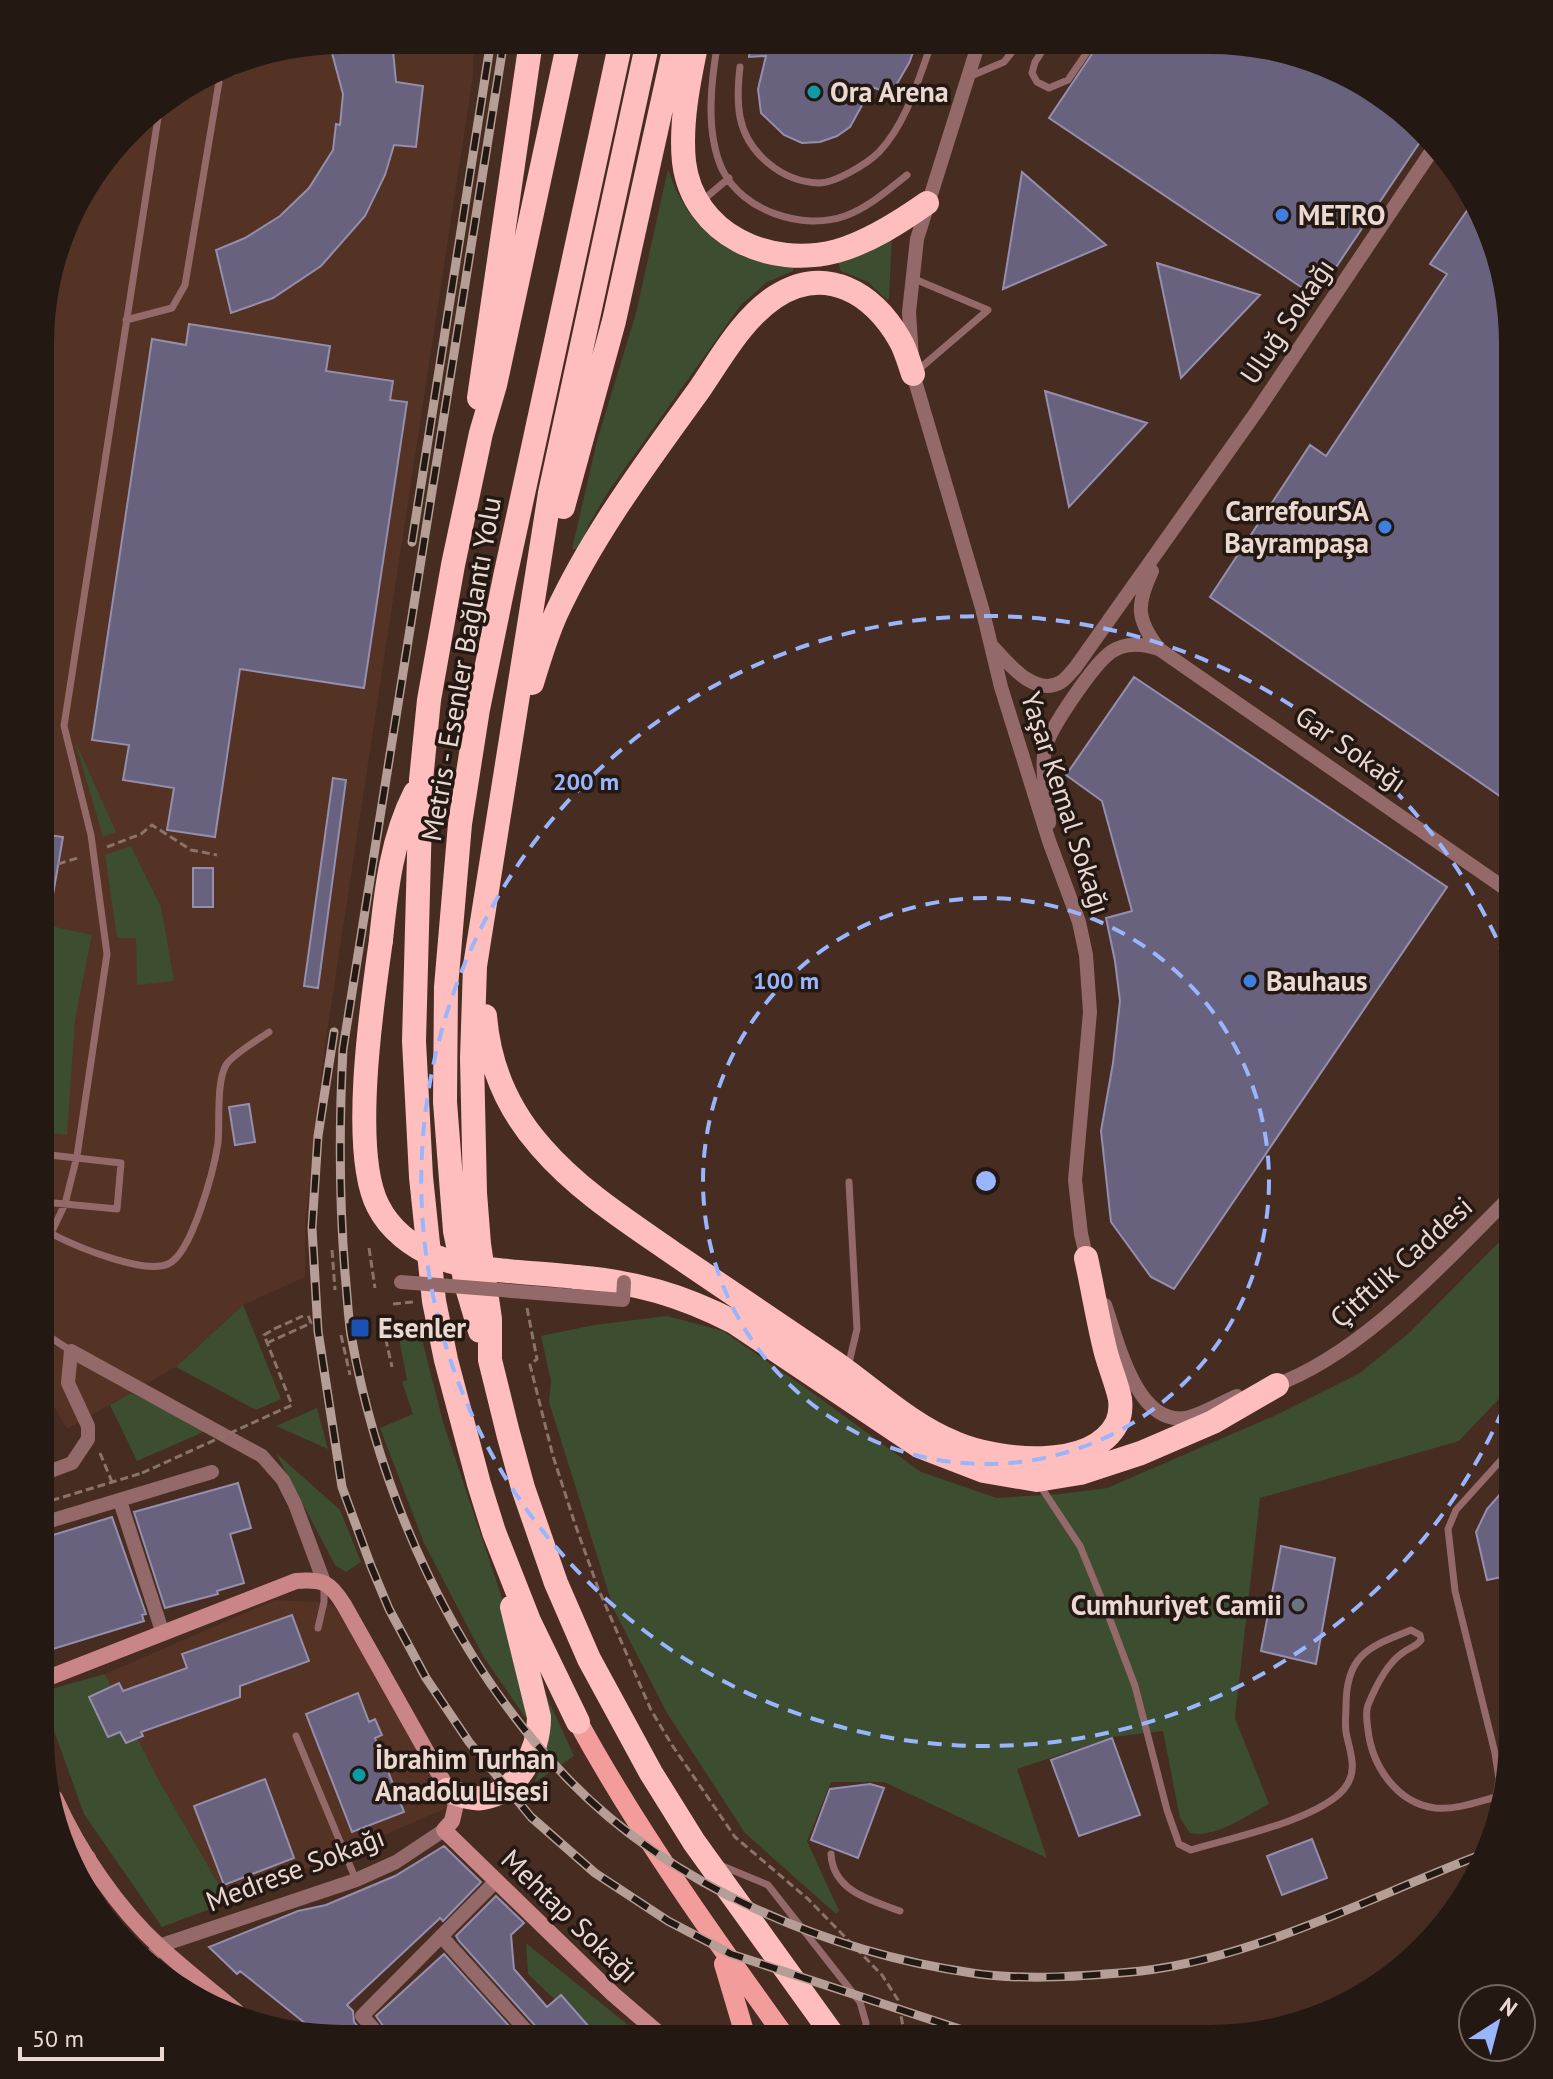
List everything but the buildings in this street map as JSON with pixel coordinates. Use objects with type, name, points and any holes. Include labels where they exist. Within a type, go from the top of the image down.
[{"type":"highway","points":[[481,433],[479,386],[501,258],[529,54]]},
{"type":"highway","points":[[566,54],[495,385],[481,433],[429,700],[421,780],[414,1041],[421,1177],[434,1301],[446,1360],[479,1484],[505,1562],[529,1621],[578,1722]]},
{"type":"highway","name":"Metris - Esenler Bağlantı Yolu","points":[[490,1360],[466,1284],[455,1231],[445,1102],[446,987],[453,894],[460,824],[478,709],[618,54]]},
{"type":"highway","points":[[645,54],[550,493],[475,966],[473,1070],[479,1244],[490,1319],[490,1360],[523,1488],[556,1583],[589,1659],[651,1773],[706,1859],[826,2025]]},
{"type":"highway","points":[[524,660],[614,321],[673,54]]},
{"type":"highway","points":[[695,54],[686,102],[684,162],[698,204],[710,220],[737,240],[769,253],[788,256],[834,252],[854,246],[927,203]]},
{"type":"highway","points":[[508,749],[554,618],[589,551],[662,440],[747,322],[759,310],[776,296],[798,287],[823,281],[847,287],[867,299],[885,318],[902,341],[913,374]]},
{"type":"highway","points":[[421,780],[403,816],[385,899],[370,1038],[365,1131],[368,1177],[379,1208],[398,1232],[422,1250],[450,1261],[624,1282],[675,1295],[734,1322],[954,1443],[1033,1469],[1080,1473],[1141,1453],[1213,1422],[1277,1385]]},
{"type":"highway","points":[[481,933],[486,1031],[495,1067],[515,1114],[540,1146],[603,1204],[840,1380]]},
{"type":"highway","points":[[1033,1469],[1052,1457],[1087,1450],[1106,1439],[1120,1414],[1121,1401],[1106,1351],[1086,1258]]},
{"type":"highway","points":[[447,1790],[481,1799],[500,1793],[526,1766],[539,1733],[539,1717],[505,1562]]},
{"type":"main road","points":[[578,1722],[645,1836],[704,1925],[777,2025]]},
{"type":"main road","points":[[704,1925],[726,1967],[742,2025]]},
{"type":"street","points":[[913,374],[909,312],[917,239],[975,54]]},
{"type":"street","name":"Uluğ Sokağı","points":[[1175,526],[1257,411],[1429,155]]},
{"type":"street","name":"Yaşar Kemal Sokağı","points":[[913,374],[1001,687],[1049,841],[1079,922],[1086,955],[1090,989],[1075,1180],[1086,1258],[1136,1386],[1151,1409],[1162,1415],[1186,1418],[1235,1396],[1277,1385]]},
{"type":"street","points":[[991,645],[1011,667],[1037,685],[1049,686],[1061,682],[1075,668],[1175,526]]},
{"type":"street","points":[[1159,649],[1145,631],[1140,603],[1175,526]]},
{"type":"street","points":[[1049,841],[1050,819],[1043,767],[1049,736],[1111,651],[1144,644],[1159,649]]},
{"type":"street","name":"Gar Sokağı","points":[[1159,649],[1499,884]]},
{"type":"street","name":"Çitftlik Caddesi","points":[[1277,1385],[1357,1339],[1417,1290],[1499,1208]]},
{"type":"street","points":[[401,1282],[623,1300],[624,1282]]},
{"type":"street","points":[[54,1470],[72,1463],[88,1439],[88,1426],[68,1383],[71,1351],[262,1456],[283,1480],[289,1492],[324,1582],[344,1605],[456,1804],[456,1813],[444,1830]]},
{"type":"street","points":[[54,1520],[212,1472]]},
{"type":"street","points":[[120,1501],[163,1634]]},
{"type":"street","points":[[54,1676],[296,1581],[324,1582]]},
{"type":"street","points":[[65,1816],[109,1889],[159,1946],[220,1997]]},
{"type":"street","name":"Medrese Sokağı","points":[[159,1946],[356,1880],[396,1862],[444,1830]]},
{"type":"street","name":"Mehtap Sokağı","points":[[444,1830],[649,2025]]},
{"type":"street","points":[[84,1864],[89,1857]]},
{"type":"street","points":[[370,2025],[362,2016],[496,1881]]},
{"type":"street","points":[[441,1936],[521,2025]]},
{"type":"street","points":[[154,1954],[159,1946]]},
{"type":"lane","points":[[716,54],[713,131],[723,170],[741,195],[770,213],[806,220],[843,216],[874,201],[907,175]]},
{"type":"lane","points":[[740,67],[740,119],[759,157],[786,176],[821,183],[849,173],[878,153],[904,116],[927,54]]},
{"type":"lane","points":[[967,77],[1004,62],[1010,54]]},
{"type":"lane","points":[[1040,54],[1032,73],[1037,82],[1049,88],[1068,80],[1086,54]]},
{"type":"lane","points":[[126,320],[172,308],[185,285],[215,84]]},
{"type":"lane","points":[[54,1229],[65,1204],[77,1156],[107,954],[93,853],[64,726],[157,122]]},
{"type":"lane","points":[[698,204],[729,178]]},
{"type":"lane","points":[[912,278],[988,310],[913,374]]},
{"type":"lane","points":[[54,1235],[87,1252],[147,1266],[165,1266],[176,1260],[206,1198],[217,1144],[227,1062],[269,1032]]},
{"type":"lane","points":[[54,1155],[121,1163],[117,1209],[54,1203]]},
{"type":"lane","points":[[840,1380],[857,1329],[849,1182]]},
{"type":"lane","points":[[54,1340],[71,1351]]},
{"type":"lane","points":[[1497,1768],[1457,1604],[1450,1567],[1448,1529],[1456,1510],[1499,1462]]},
{"type":"lane","points":[[1033,1469],[1080,1546],[1135,1686],[1167,1810],[1179,1844],[1191,1850],[1304,1815],[1342,1791],[1351,1779],[1354,1762],[1345,1732],[1349,1676],[1358,1657],[1374,1645],[1411,1630],[1420,1635],[1421,1640],[1399,1655],[1379,1681],[1366,1710],[1370,1749],[1387,1780],[1410,1800],[1435,1808],[1464,1806],[1492,1798]]},
{"type":"lane","points":[[318,1628],[324,1602],[324,1582]]},
{"type":"lane","points":[[296,1736],[356,1880]]},
{"type":"lane","points":[[831,1854],[832,1868],[843,1885],[865,1899],[900,1911]]},
{"type":"lane","points":[[706,1859],[768,1885],[860,2002],[866,2025]]},
{"type":"path","points":[[58,864],[141,834],[152,825],[191,850],[217,855]]},
{"type":"path","points":[[369,1248],[375,1288]]},
{"type":"path","points":[[332,1250],[335,1290]]},
{"type":"path","points":[[524,1292],[537,1359],[530,1365],[550,1443],[598,1588],[651,1710],[735,1837],[808,1899],[882,1975],[898,2000],[903,2025]]},
{"type":"path","points":[[54,1500],[142,1473],[292,1405],[267,1343],[264,1335],[306,1316],[311,1323],[267,1343]]},
{"type":"path","points":[[383,1327],[392,1367]]},
{"type":"path","points":[[341,1335],[350,1375]]},
{"type":"path","points":[[88,1426],[120,1501]]},
{"type":"shaded area","points":[[474,54],[473,76],[325,1046],[305,1227],[305,1277],[243,1305],[176,1367],[67,1429],[54,1406],[54,343],[56,305],[69,250],[93,198],[126,152],[167,114],[215,84],[250,69],[305,56]]},
{"type":"shaded area","points":[[275,1600],[324,1602],[336,1608],[449,1807],[229,1902],[157,1777],[105,1674]]},
{"type":"green space","points":[[668,169],[687,209],[714,239],[750,258],[793,266],[793,271],[767,282],[740,306],[608,492],[589,524],[579,549],[572,549],[597,441],[636,313]]},
{"type":"green space","points":[[892,233],[887,300],[868,282],[841,271],[837,259]]},
{"type":"green space","points":[[75,741],[116,832],[103,837]]},
{"type":"green space","points":[[131,846],[161,907],[174,981],[137,985],[136,938],[117,938],[105,855]]},
{"type":"green space","points":[[54,927],[92,935],[75,1020],[67,1135],[54,1134]]},
{"type":"green space","points":[[1499,1242],[1499,1399],[1459,1441],[1260,1498],[1235,1718],[1269,1804],[1210,1833],[1190,1833],[1180,1818],[1163,1731],[1113,1737],[1017,1769],[1047,1858],[884,1782],[831,1782],[807,1841],[839,1911],[836,1914],[745,1833],[667,1713],[614,1610],[549,1402],[551,1381],[541,1336],[594,1325],[667,1316],[723,1331],[921,1472],[997,1498],[1107,1488],[1274,1416],[1360,1373],[1409,1333]]},
{"type":"green space","points":[[243,1305],[281,1399],[256,1410],[176,1367]]},
{"type":"green space","points":[[420,1331],[443,1422],[509,1619],[527,1720],[483,1656],[424,1543],[380,1428],[413,1414],[402,1382],[407,1380],[399,1339]]},
{"type":"green space","points":[[131,1393],[208,1430],[137,1461],[110,1405]]},
{"type":"green space","points":[[317,1408],[328,1449],[276,1426]]},
{"type":"green space","points":[[276,1453],[340,1510],[361,1562],[346,1572],[335,1565]]},
{"type":"green space","points":[[536,1673],[574,1756],[534,1783],[544,1754],[546,1729]]},
{"type":"green space","points":[[105,1674],[157,1777],[229,1902],[162,1927],[84,1814],[54,1731],[54,1688]]},
{"type":"green space","points":[[526,1943],[628,2025],[581,2025],[528,1974]]},
{"type":"railway","points":[[412,542],[489,54]]},
{"type":"railway","points":[[502,54],[343,1049],[341,1106],[345,1273],[351,1335],[364,1396],[402,1515],[456,1629],[527,1732],[568,1779],[609,1817],[654,1852],[703,1882],[807,1931],[917,1963],[972,1973],[1035,1977],[1121,1973],[1185,1964],[1229,1953],[1317,1922],[1471,1859]]},
{"type":"railway","points":[[334,1032],[318,1136],[312,1228],[318,1331],[342,1487],[389,1609],[426,1678],[469,1742],[531,1817],[595,1873],[668,1921],[731,1954],[947,2025]]},
{"type":"place","name":"Ora Arena","points":[[814,92]]},
{"type":"place","name":"METRO","points":[[1282,215]]},
{"type":"place","name":"CarrefourSA Bayrampaşa","points":[[1385,527]]},
{"type":"place","name":"Bauhaus","points":[[1250,981]]},
{"type":"place","name":"Esenler","points":[[360,1328]]},
{"type":"place","name":"Cumhuriyet Camii","points":[[1298,1605]]},
{"type":"place","name":"İbrahim Turhan Anadolu Lisesi","points":[[359,1775]]}]
